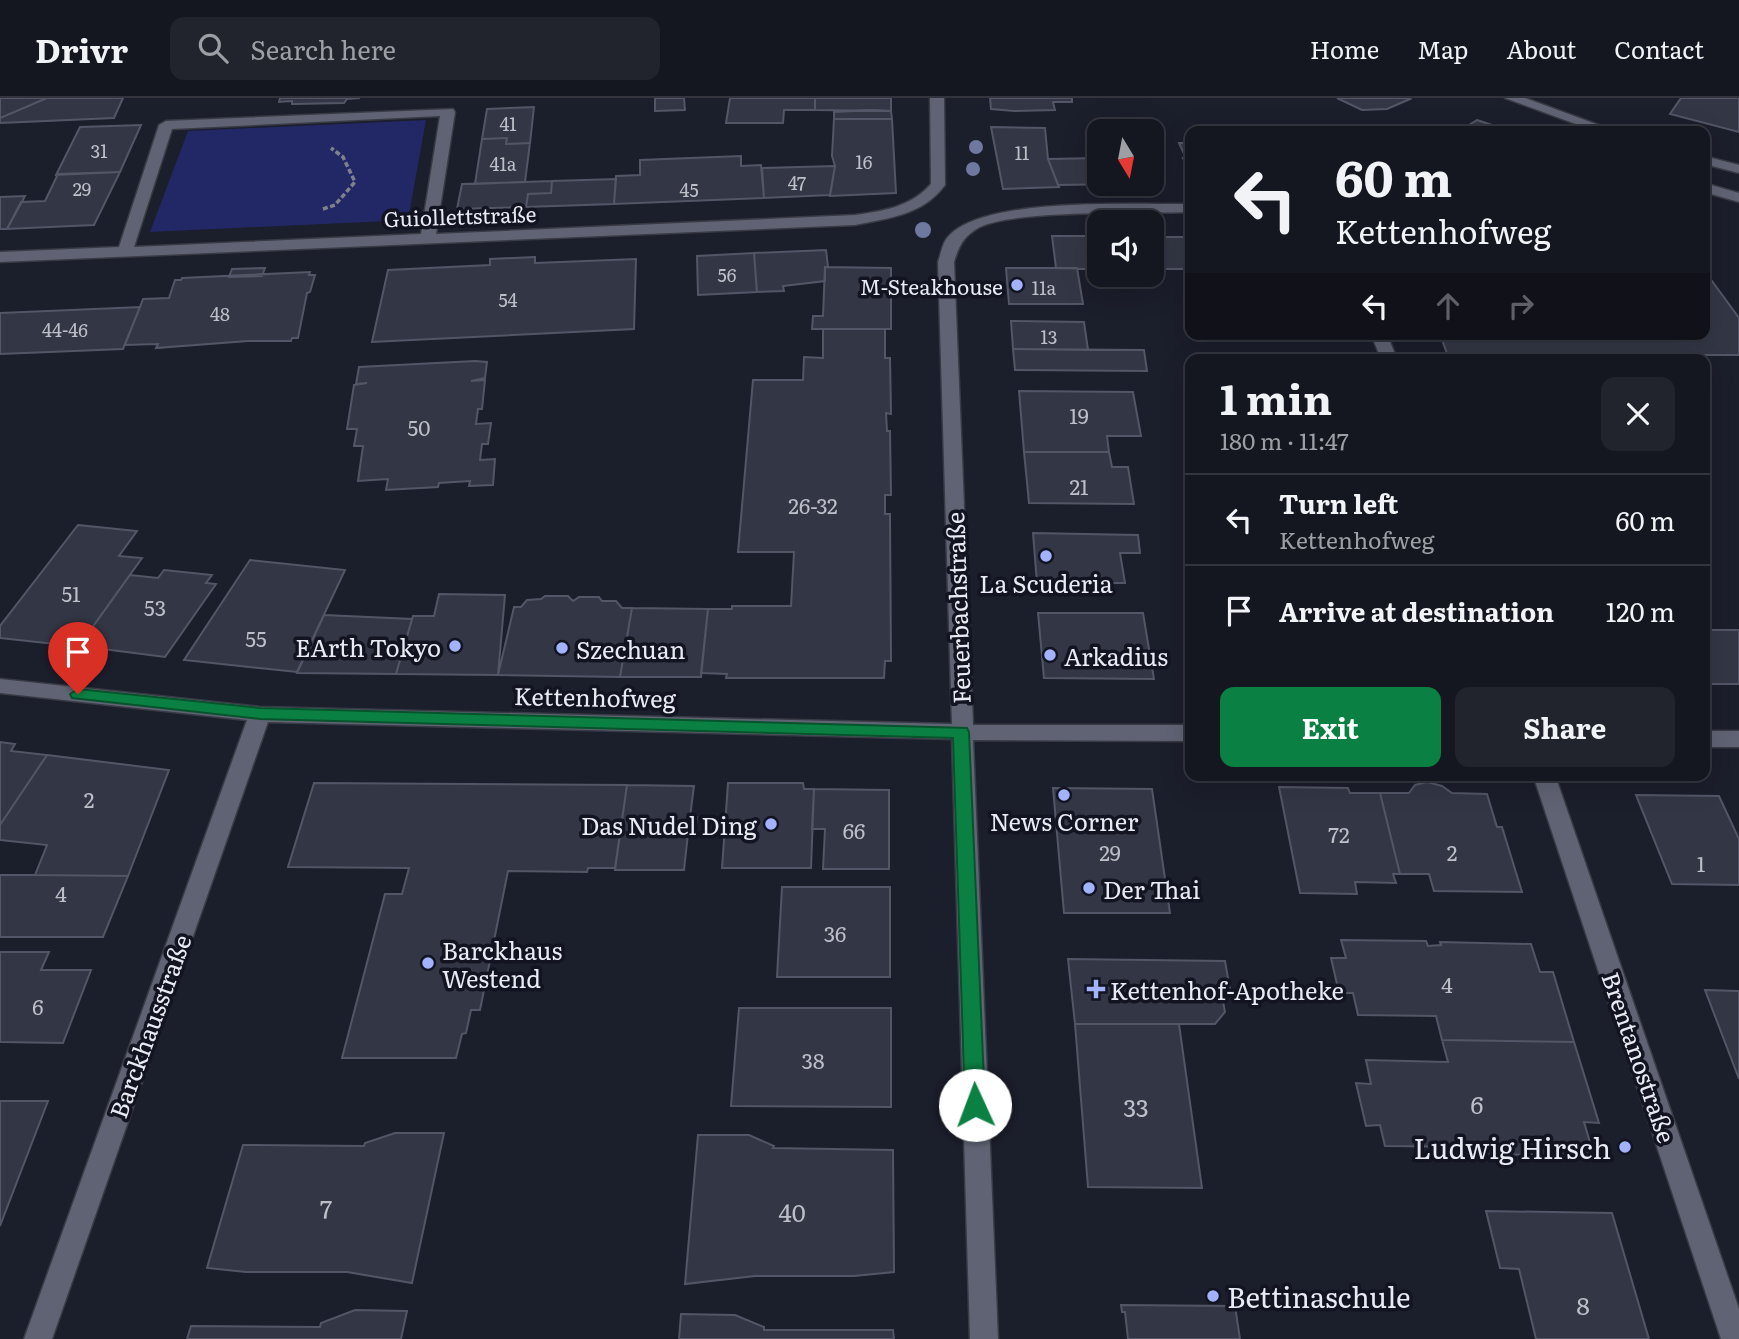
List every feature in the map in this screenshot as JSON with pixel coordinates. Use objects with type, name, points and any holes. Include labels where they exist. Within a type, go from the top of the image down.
[{"type":"street","name":"Guiollettstraße","points":[[0,257],[855,220],[896,213],[920,204],[938,185],[937,98]]},
{"type":"street","points":[[1512,98],[1593,126]]},
{"type":"street","points":[[125,251],[166,125],[448,112],[428,237]]},
{"type":"street","points":[[1710,162],[1739,169]]},
{"type":"street","points":[[1710,189],[1736,196]]},
{"type":"street","name":"Feuerbachstraße","points":[[984,1339],[946,262],[953,240],[974,224],[1034,212],[1185,208]]},
{"type":"street","name":"Kettenhofweg","points":[[0,686],[260,713],[961,732],[1185,733]]},
{"type":"street","name":"Barckhausstraße","points":[[38,1339],[260,713]]},
{"type":"street","points":[[1710,739],[1739,739]]},
{"type":"street","name":"Brentanostraße","points":[[1546,781],[1735,1339]]},
{"type":"path","points":[[285,244],[294,219],[335,205],[355,182],[343,157],[299,126],[302,119]]},
{"type":"shaded area","points":[[426,120],[408,220],[150,232],[188,131]]},
{"type":"building","points":[[0,98],[47,98],[0,118]]},
{"type":"building","points":[[47,98],[123,98],[114,118],[0,123],[0,118]]},
{"type":"building","points":[[280,98],[360,98],[347,99],[344,103],[292,104],[292,101],[279,102]]},
{"type":"building","points":[[655,98],[684,98],[685,110],[655,111]]},
{"type":"building","points":[[730,98],[815,98],[815,110],[784,110],[783,123],[726,123]]},
{"type":"building","points":[[815,98],[891,98],[891,111],[815,110]]},
{"type":"building","points":[[990,98],[1072,98],[1072,102],[1053,102],[1055,110],[1014,111],[991,109]]},
{"type":"building","points":[[1337,98],[1410,99],[1387,109],[1362,110]]},
{"type":"building","points":[[1681,98],[1739,98],[1739,132],[1670,114]]},
{"type":"building","points":[[534,107],[530,143],[506,144],[507,138],[482,139],[487,109]]},
{"type":"building","points":[[891,111],[892,119],[834,119],[834,112]]},
{"type":"building","points":[[834,119],[892,119],[896,193],[830,196],[835,166],[832,156]]},
{"type":"building","points":[[1477,120],[1492,125],[1491,126],[1467,126]]},
{"type":"building","points":[[141,125],[120,172],[56,175],[80,127]]},
{"type":"building","points":[[991,127],[1045,128],[1048,159],[1059,187],[1003,189]]},
{"type":"building","points":[[507,138],[506,144],[530,143],[525,182],[475,184],[482,139]]},
{"type":"building","points":[[1179,143],[1185,143],[1185,156]]},
{"type":"building","points":[[741,156],[741,166],[761,165],[764,198],[614,204],[616,176],[640,175],[640,160]]},
{"type":"building","points":[[1087,158],[1087,185],[1058,185],[1048,159]]},
{"type":"building","points":[[835,166],[830,195],[764,198],[762,168]]},
{"type":"building","points":[[120,172],[94,225],[7,229],[21,202],[45,201],[58,174]]},
{"type":"building","points":[[616,179],[614,204],[526,207],[528,194],[551,193],[552,181]]},
{"type":"building","points":[[552,181],[551,193],[528,194],[526,207],[457,209],[462,184]]},
{"type":"building","points":[[25,196],[7,229],[0,229],[0,197]]},
{"type":"building","points":[[1052,236],[1087,236],[1087,269],[1056,268]]},
{"type":"building","points":[[1164,237],[1185,237],[1185,269],[1164,269]]},
{"type":"building","points":[[826,250],[828,267],[825,267],[825,281],[783,286],[784,291],[757,292],[754,253]]},
{"type":"building","points":[[754,253],[757,292],[698,295],[697,256]]},
{"type":"building","points":[[535,257],[535,263],[636,259],[634,329],[372,342],[388,270],[490,265],[490,259]]},
{"type":"building","points":[[825,267],[891,268],[891,329],[812,329],[813,316],[823,316]]},
{"type":"building","points":[[265,268],[262,276],[229,277],[232,269]]},
{"type":"building","points":[[1006,268],[1077,268],[1083,304],[1009,304]]},
{"type":"building","points":[[310,272],[309,275],[315,275],[310,292],[307,293],[298,338],[292,338],[291,341],[248,341],[156,348],[158,344],[125,345],[143,299],[169,298],[175,280]]},
{"type":"building","points":[[1710,278],[1739,318],[1739,355],[1447,354],[1442,340],[1710,340]]},
{"type":"building","points":[[140,307],[123,349],[0,354],[0,313]]},
{"type":"building","points":[[1011,321],[1084,322],[1088,350],[1013,349]]},
{"type":"building","points":[[823,329],[885,329],[885,358],[890,358],[891,414],[886,413],[887,431],[890,431],[891,495],[885,495],[885,514],[890,514],[891,661],[885,661],[884,678],[726,678],[727,674],[701,673],[708,609],[732,609],[732,606],[791,606],[794,552],[738,552],[753,380],[803,380],[804,357],[823,358]]},
{"type":"building","points":[[1013,349],[1144,350],[1147,371],[1015,370]]},
{"type":"building","points":[[487,362],[485,378],[471,381],[485,380],[482,409],[478,409],[476,424],[491,423],[488,444],[482,444],[480,460],[495,459],[493,485],[469,486],[470,481],[439,483],[438,487],[386,490],[388,479],[358,481],[363,446],[354,446],[357,429],[347,429],[354,385],[367,383],[356,384],[359,367]]},
{"type":"building","points":[[1019,391],[1133,392],[1141,436],[1107,436],[1109,452],[1024,452]]},
{"type":"building","points":[[1024,452],[1109,452],[1112,467],[1128,467],[1134,504],[1029,503]]},
{"type":"building","points":[[78,525],[137,531],[119,556],[142,558],[81,643],[58,640],[55,644],[0,638],[0,626]]},
{"type":"building","points":[[1033,533],[1138,535],[1140,553],[1120,553],[1125,583],[1037,583]]},
{"type":"building","points":[[250,560],[345,570],[297,672],[184,660]]},
{"type":"building","points":[[164,570],[212,575],[206,583],[216,584],[165,657],[79,646],[130,575],[158,578]]},
{"type":"building","points":[[1072,583],[1089,583],[1089,590],[1072,590]]},
{"type":"building","points":[[439,594],[505,595],[498,675],[396,674],[413,616],[434,616]]},
{"type":"building","points":[[545,596],[568,596],[573,601],[579,597],[599,597],[602,601],[616,601],[622,608],[632,608],[620,677],[498,675],[514,607],[521,607],[527,600]]},
{"type":"building","points":[[632,608],[708,609],[701,677],[620,677]]},
{"type":"building","points":[[1038,613],[1143,613],[1154,679],[1044,678]]},
{"type":"building","points":[[324,615],[412,619],[396,674],[297,673]]},
{"type":"building","points":[[1710,630],[1739,630],[1739,684],[1710,684]]},
{"type":"building","points":[[0,742],[15,744],[11,751],[47,755],[0,825]]},
{"type":"building","points":[[47,755],[169,770],[128,876],[35,875],[47,845],[0,840],[0,825]]},
{"type":"building","points":[[1427,782],[1442,786],[1452,793],[1487,794],[1497,827],[1502,827],[1522,892],[1434,891],[1429,874],[1400,874],[1380,793],[1409,793],[1415,785]]},
{"type":"building","name":"Barckhaus Westend","points":[[314,783],[627,785],[615,868],[588,868],[587,872],[508,871],[480,1010],[471,1010],[456,1058],[342,1058],[385,894],[402,894],[409,868],[288,867]]},
{"type":"building","points":[[728,783],[803,783],[804,789],[814,789],[811,868],[722,868]]},
{"type":"building","points":[[627,785],[694,786],[690,817],[697,817],[695,833],[688,834],[684,870],[615,870]]},
{"type":"building","points":[[1279,787],[1348,788],[1350,793],[1380,793],[1400,874],[1393,874],[1396,883],[1355,882],[1357,894],[1300,893]]},
{"type":"building","points":[[1053,788],[1152,789],[1170,913],[1064,913]]},
{"type":"building","points":[[814,789],[889,790],[889,869],[823,869],[825,829],[812,829]]},
{"type":"building","points":[[1636,795],[1719,796],[1739,839],[1739,885],[1672,884]]},
{"type":"building","points":[[0,875],[128,876],[103,937],[0,937]]},
{"type":"building","points":[[782,887],[890,887],[890,977],[777,977]]},
{"type":"building","points":[[1341,940],[1426,941],[1428,946],[1441,945],[1440,942],[1531,944],[1540,972],[1553,972],[1574,1042],[1442,1040],[1436,1016],[1358,1015],[1353,993],[1339,993],[1331,958],[1346,958]]},
{"type":"building","points":[[0,952],[49,952],[41,970],[91,970],[63,1043],[0,1042]]},
{"type":"building","points":[[1068,959],[1225,961],[1231,995],[1222,996],[1225,1012],[1215,1024],[1075,1024]]},
{"type":"building","points":[[1705,990],[1739,991],[1739,1079]]},
{"type":"building","points":[[739,1008],[891,1008],[891,1107],[731,1106]]},
{"type":"building","points":[[1075,1024],[1179,1024],[1202,1188],[1088,1187]]},
{"type":"building","points":[[1442,1040],[1574,1042],[1599,1123],[1584,1122],[1594,1156],[1479,1154],[1477,1147],[1385,1146],[1380,1125],[1366,1126],[1356,1083],[1371,1084],[1366,1060],[1448,1062]]},
{"type":"building","points":[[0,1101],[48,1101],[0,1226]]},
{"type":"building","points":[[395,1133],[444,1133],[412,1283],[347,1272],[246,1272],[207,1268],[243,1145],[364,1146],[365,1143]]},
{"type":"building","points":[[698,1135],[749,1135],[774,1146],[773,1148],[893,1150],[894,1272],[854,1276],[755,1276],[685,1284]]},
{"type":"building","points":[[1486,1211],[1612,1213],[1649,1339],[1536,1339],[1519,1269],[1500,1268]]},
{"type":"building","points":[[1121,1305],[1235,1306],[1240,1339],[1128,1339],[1125,1312],[1122,1312]]},
{"type":"building","points":[[355,1310],[407,1311],[401,1339],[187,1339],[191,1326],[320,1327],[321,1323]]},
{"type":"building","points":[[681,1314],[735,1315],[764,1327],[764,1330],[893,1330],[894,1339],[679,1339]]},
{"type":"place","name":"M-Steakhouse","points":[[1017,285]]},
{"type":"place","name":"La Scuderia","points":[[1046,556]]},
{"type":"place","name":"EArth Tokyo","points":[[455,646]]},
{"type":"place","name":"Szechuan","points":[[562,648]]},
{"type":"place","name":"Arkadius","points":[[1050,655]]},
{"type":"place","name":"News Corner","points":[[1064,795]]},
{"type":"place","name":"Das Nudel Ding","points":[[771,824]]},
{"type":"place","name":"Der Thai","points":[[1089,888]]},
{"type":"place","name":"Barckhaus Westend","points":[[428,963]]},
{"type":"place","name":"Kettenhof-Apotheke","points":[[1096,989]]},
{"type":"place","name":"Ludwig Hirsch","points":[[1625,1147]]},
{"type":"place","name":"Bettinaschule","points":[[1213,1296]]},
{"type":"route","points":[[78,694],[260,713],[961,732],[975,1105]]}]
